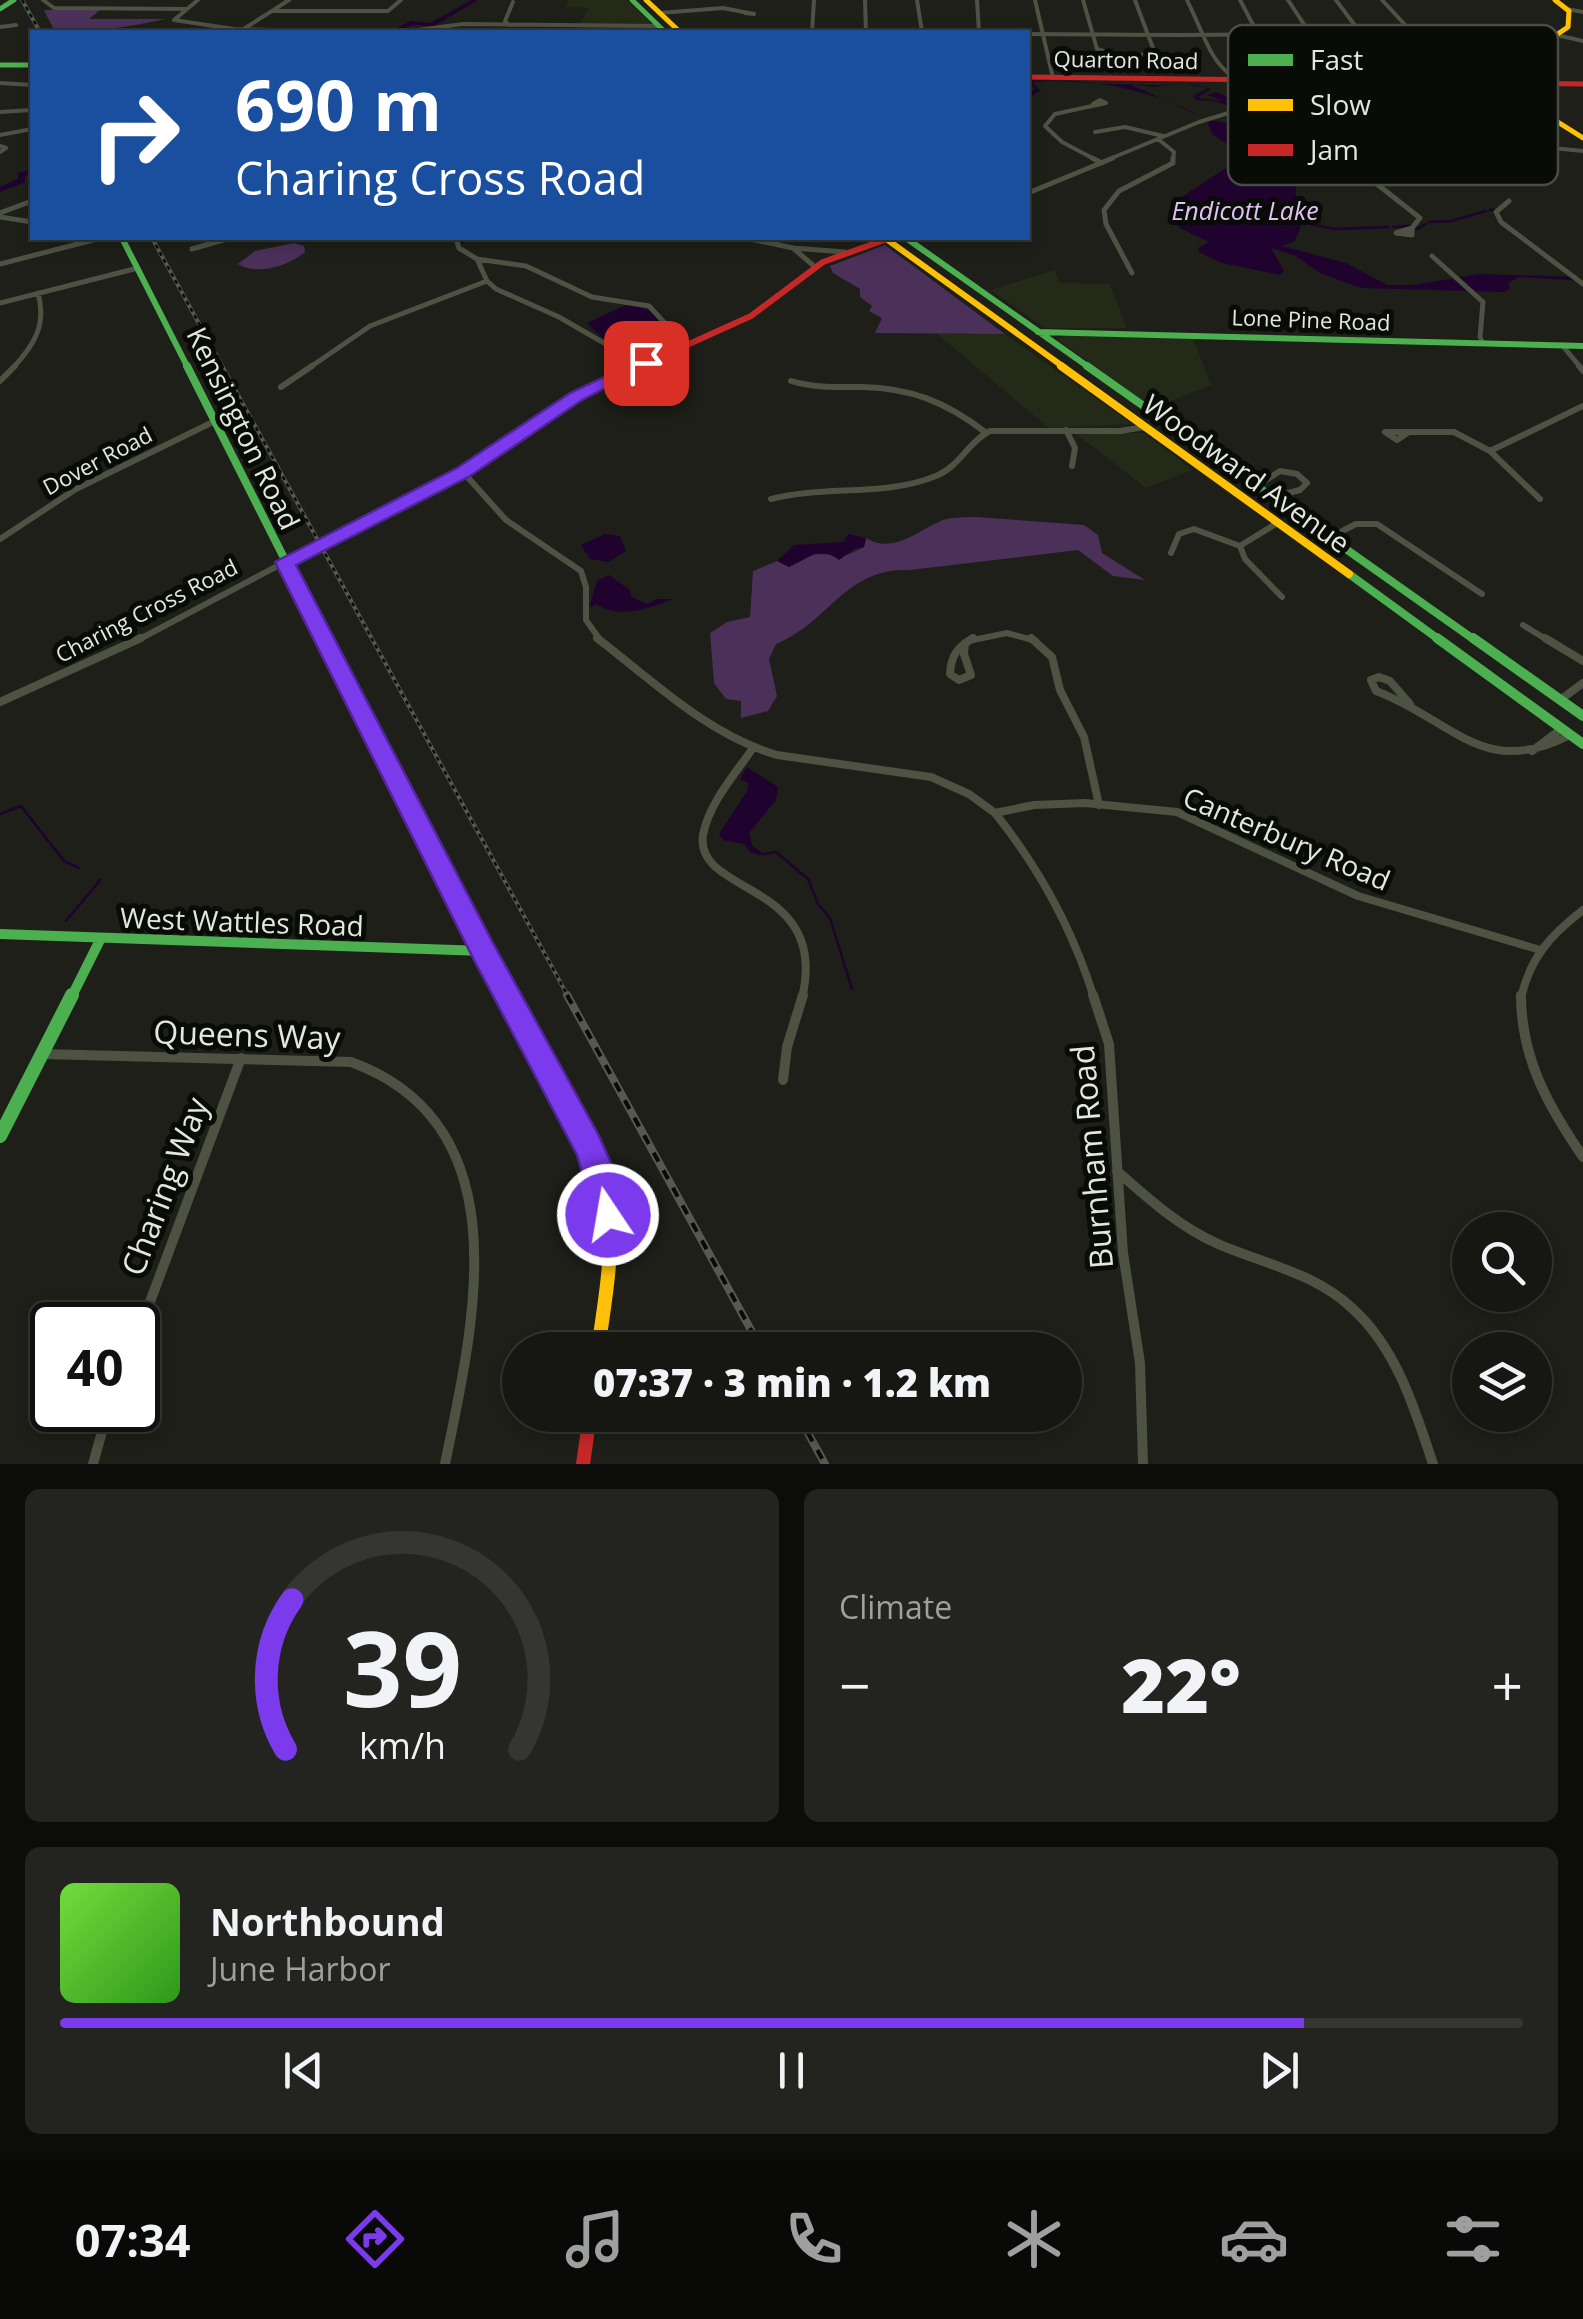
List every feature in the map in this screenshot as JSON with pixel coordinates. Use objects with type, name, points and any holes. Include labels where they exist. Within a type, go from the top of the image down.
[{"type":"street","points":[[43,0],[48,8],[187,9]]},
{"type":"street","points":[[198,0],[174,20],[242,30],[289,0]]},
{"type":"street","points":[[272,11],[390,10],[401,0]]},
{"type":"street","points":[[632,0],[662,29]]},
{"type":"street","points":[[646,0],[678,30]]},
{"type":"street","points":[[812,30],[814,0]]},
{"type":"street","points":[[865,0],[866,30]]},
{"type":"street","points":[[918,0],[920,30]]},
{"type":"street","points":[[977,0],[979,30]]},
{"type":"street","points":[[1035,0],[1053,78]]},
{"type":"street","points":[[1083,0],[1099,51],[1129,59],[1154,52],[1136,0]]},
{"type":"street","points":[[1187,0],[1219,68],[1228,76]]},
{"type":"street","points":[[1240,0],[1253,25]]},
{"type":"street","points":[[1288,0],[1304,25]]},
{"type":"street","points":[[1336,0],[1355,25]]},
{"type":"street","points":[[1382,0],[1404,25]]},
{"type":"street","points":[[1555,0],[1567,9],[1583,12]]},
{"type":"street","points":[[507,23],[513,2]]},
{"type":"street","points":[[659,12],[723,8],[744,13]]},
{"type":"street","points":[[1558,37],[1570,21],[1567,9]]},
{"type":"street","points":[[416,30],[507,23],[662,29]]},
{"type":"street","points":[[0,27],[16,25]]},
{"type":"street","points":[[1030,34],[1228,35]]},
{"type":"street","points":[[1558,35],[1583,41]]},
{"type":"street","points":[[1129,59],[1135,79]]},
{"type":"street","points":[[0,65],[30,65]]},
{"type":"street","name":"Quarton Road","points":[[1030,77],[1228,80]]},
{"type":"street","points":[[0,83],[30,85]]},
{"type":"street","points":[[1093,104],[1055,114],[1045,126],[1062,142],[1102,163]]},
{"type":"street","points":[[0,112],[30,110]]},
{"type":"street","points":[[1030,192],[1228,112]]},
{"type":"street","points":[[1558,123],[1583,138]]},
{"type":"street","points":[[1095,132],[1130,127],[1161,137],[1174,152],[1172,163],[1119,191],[1104,210],[1106,224],[1132,274]]},
{"type":"street","points":[[0,136],[30,129]]},
{"type":"street","points":[[1383,185],[1419,215],[1421,222],[1412,228]]},
{"type":"street","points":[[1509,201],[1496,212],[1501,222],[1583,284]]},
{"type":"street","points":[[0,215],[30,202]]},
{"type":"street","points":[[0,215],[30,222]]},
{"type":"street","points":[[0,264],[93,240]]},
{"type":"street","name":"Kensington Road","points":[[123,240],[483,952],[600,1174],[610,1254],[600,1332]]},
{"type":"street","points":[[192,248],[222,240]]},
{"type":"street","points":[[456,240],[458,248],[477,260],[521,264],[587,295],[649,306],[686,346]]},
{"type":"street","points":[[755,240],[846,252]]},
{"type":"street","name":"Charing Cross Road","points":[[0,702],[113,652],[463,472],[576,396],[759,311],[815,267],[880,240]]},
{"type":"street","name":"Woodward Avenue","points":[[889,240],[1583,744]]},
{"type":"street","name":"Woodward Avenue","points":[[909,240],[1581,712]]},
{"type":"street","points":[[793,248],[815,267]]},
{"type":"street","points":[[909,255],[925,252]]},
{"type":"street","points":[[1432,256],[1484,304],[1480,337],[1483,343]]},
{"type":"street","points":[[477,260],[487,281],[506,294],[547,311],[642,365]]},
{"type":"street","points":[[0,303],[138,268]]},
{"type":"street","points":[[932,273],[937,268],[950,269]]},
{"type":"street","points":[[281,387],[370,326],[424,302],[487,281]]},
{"type":"street","points":[[463,292],[506,294]]},
{"type":"street","points":[[0,381],[39,334],[43,309],[38,293]]},
{"type":"street","name":"Lone Pine Road","points":[[1010,330],[1583,346]]},
{"type":"street","points":[[1562,345],[1583,370]]},
{"type":"street","points":[[1082,381],[1084,374],[1103,378]]},
{"type":"street","points":[[792,381],[808,386],[923,392],[946,402],[985,432]]},
{"type":"street","points":[[1490,452],[1582,407]]},
{"type":"street","name":"Dover Road","points":[[0,539],[76,489],[215,422]]},
{"type":"street","points":[[771,499],[792,493],[939,476],[954,468],[972,442],[985,432],[1009,428],[1128,431],[1145,427]]},
{"type":"street","points":[[1066,430],[1076,448],[1072,466]]},
{"type":"street","points":[[1409,432],[1450,430],[1490,452],[1540,499]]},
{"type":"street","points":[[1257,486],[1280,471],[1298,474],[1307,483],[1300,490],[1272,497]]},
{"type":"street","points":[[463,472],[502,516],[579,569],[586,586],[588,627],[675,701],[753,748],[817,764],[926,776],[958,788],[994,813]]},
{"type":"street","points":[[1240,546],[1277,523]]},
{"type":"street","points":[[1329,538],[1356,524],[1377,524],[1482,594]]},
{"type":"street","points":[[1171,553],[1179,534],[1194,529],[1240,546]]},
{"type":"street","points":[[1240,546],[1244,561],[1271,581],[1282,597]]},
{"type":"street","points":[[1523,625],[1583,661]]},
{"type":"street","points":[[965,643],[964,654],[972,674],[958,680],[950,674],[948,666],[965,643],[982,635],[1004,632],[1029,637],[1046,648],[1060,689],[1079,722],[1099,806]]},
{"type":"street","points":[[1446,644],[1461,646],[1468,643],[1469,636]]},
{"type":"street","points":[[1410,704],[1388,680],[1370,680],[1376,691],[1410,704],[1485,749],[1514,756],[1529,754],[1566,732]]},
{"type":"street","points":[[1520,698],[1532,692],[1556,697],[1583,683]]},
{"type":"street","points":[[753,748],[707,816],[703,843],[722,870],[788,916],[804,938],[807,968],[784,1050],[783,1080]]},
{"type":"street","name":"Canterbury Road","points":[[994,813],[1029,805],[1177,812],[1358,896],[1537,949]]},
{"type":"street","name":"Burnham Road","points":[[994,813],[1022,846],[1052,898],[1100,1011],[1111,1057],[1123,1253],[1139,1346],[1143,1464]]},
{"type":"street","points":[[1583,910],[1537,949],[1523,996],[1523,1048],[1541,1095],[1583,1157]]},
{"type":"street","name":"West Wattles Road","points":[[0,934],[483,952]]},
{"type":"street","points":[[0,1136],[101,938]]},
{"type":"street","name":"Queens Way","points":[[42,1054],[360,1064],[393,1077],[418,1096],[438,1126],[466,1202],[476,1268],[475,1306],[445,1464]]},
{"type":"street","name":"Charing Way","points":[[150,1302],[240,1058]]},
{"type":"street","points":[[1118,1171],[1170,1216],[1196,1232],[1304,1276],[1344,1300],[1398,1368],[1433,1464]]},
{"type":"street","points":[[93,1464],[102,1432]]},
{"type":"street","points":[[583,1464],[588,1432]]},
{"type":"shaded area","points":[[569,0],[627,0],[659,30],[576,30],[589,8],[565,7]]},
{"type":"shaded area","points":[[44,10],[100,10],[89,19],[166,19],[92,30],[54,30]]},
{"type":"shaded area","points":[[294,243],[304,246],[305,252],[281,265],[254,269],[238,264],[255,251]]},
{"type":"shaded area","points":[[885,245],[1005,334],[875,333],[882,318],[869,311],[872,306],[860,297],[860,289],[833,273],[830,266]]},
{"type":"shaded area","points":[[1055,270],[1060,283],[1110,284],[1127,328],[1045,328],[990,290]]},
{"type":"shaded area","points":[[937,334],[1005,334],[1132,424],[1049,428]]},
{"type":"shaded area","points":[[1068,335],[1193,338],[1211,385],[1153,408],[1057,339]]},
{"type":"shaded area","points":[[1075,433],[1144,433],[1193,470],[1146,488]]},
{"type":"shaded area","points":[[977,517],[1084,525],[1098,535],[1102,553],[1145,580],[1113,576],[1078,550],[888,571],[853,586],[811,623],[776,644],[769,659],[777,696],[768,711],[741,718],[741,701],[726,699],[714,683],[710,633],[727,622],[750,617],[753,571],[777,561],[789,567],[809,554],[847,555],[864,547],[866,538],[886,544],[906,539],[943,520]]},
{"type":"water","points":[[1030,81],[1053,81],[1032,82],[1040,90],[1030,98],[1030,92],[1036,89]]},
{"type":"water","points":[[1096,83],[1130,85],[1164,100],[1144,93]]},
{"type":"water","name":"Endicott Lake","points":[[1208,88],[1211,89],[1197,98],[1223,101],[1208,95],[1216,92],[1228,97],[1224,101],[1228,106],[1196,100],[1193,96]]},
{"type":"water","name":"Endicott Lake","points":[[1200,116],[1228,123],[1228,145],[1212,134],[1207,120]]},
{"type":"water","name":"Endicott Lake","points":[[1226,168],[1228,185],[1297,185],[1300,227],[1295,241],[1282,246],[1346,263],[1387,285],[1413,285],[1479,274],[1579,277],[1583,281],[1520,277],[1508,283],[1510,288],[1505,292],[1361,288],[1271,248],[1284,271],[1280,275],[1222,263],[1199,252],[1198,248],[1209,242],[1180,228],[1168,215],[1171,204]]},
{"type":"water","points":[[628,304],[648,310],[658,318],[659,331],[649,349],[614,345],[587,323]]},
{"type":"water","points":[[605,534],[620,536],[626,551],[608,562],[590,559],[581,545]]},
{"type":"water","points":[[848,534],[866,538],[864,547],[839,560],[819,554],[789,567],[777,561],[794,545],[844,542]]},
{"type":"water","points":[[609,575],[630,590],[632,597],[647,604],[657,599],[673,599],[634,611],[614,611],[597,604],[589,608],[597,581]]},
{"type":"water","points":[[747,767],[778,787],[776,800],[749,833],[752,845],[763,854],[760,855],[750,852],[744,844],[723,840],[719,834],[747,791],[748,783],[740,779]]},
{"type":"waterway","points":[[396,30],[411,23],[432,25],[475,0]]},
{"type":"waterway","points":[[0,190],[30,172]]},
{"type":"waterway","points":[[1429,222],[1451,221],[1486,211]]},
{"type":"waterway","points":[[1301,222],[1334,229],[1388,227]]},
{"type":"waterway","points":[[1417,229],[1426,224]]},
{"type":"waterway","points":[[1393,227],[1410,226]]},
{"type":"waterway","points":[[0,814],[21,806],[64,861],[79,868]]},
{"type":"waterway","points":[[763,854],[776,852],[808,879],[818,904],[830,918],[852,989]]},
{"type":"waterway","points":[[66,921],[101,879]]},
{"type":"railway","points":[[22,0],[39,30]]},
{"type":"railway","points":[[153,240],[569,998]]},
{"type":"railway","points":[[567,995],[752,1332]]},
{"type":"railway","points":[[807,1432],[825,1464]]},
{"type":"traffic: fast","points":[[0,9],[14,0]]},
{"type":"traffic: fast","points":[[632,0],[663,30]]},
{"type":"traffic: fast","points":[[0,65],[30,65]]},
{"type":"traffic: fast","points":[[123,240],[476,938]]},
{"type":"traffic: fast","points":[[909,240],[1583,716]]},
{"type":"traffic: fast","points":[[1038,332],[1583,346]]},
{"type":"traffic: fast","points":[[1349,574],[1583,744]]},
{"type":"traffic: fast","points":[[0,934],[483,951]]},
{"type":"traffic: fast","points":[[0,1136],[101,938]]},
{"type":"traffic: slow","points":[[646,0],[678,30]]},
{"type":"traffic: slow","points":[[1555,0],[1569,11],[1568,27],[1558,34]]},
{"type":"traffic: slow","points":[[1558,122],[1583,138]]},
{"type":"traffic: slow","points":[[888,240],[1349,574]]},
{"type":"traffic: slow","points":[[476,938],[597,1163],[608,1210],[610,1254],[600,1332]]},
{"type":"traffic: jam","points":[[1030,77],[1228,80]]},
{"type":"traffic: jam","points":[[1558,84],[1583,84]]},
{"type":"traffic: jam","points":[[285,562],[463,472],[587,390],[751,316],[823,262],[884,240]]},
{"type":"traffic: jam","points":[[583,1464],[588,1432]]},
{"type":"route","points":[[608,1215],[604,1185],[588,1144],[483,952],[285,562],[463,472],[576,396],[646,363]]}]
